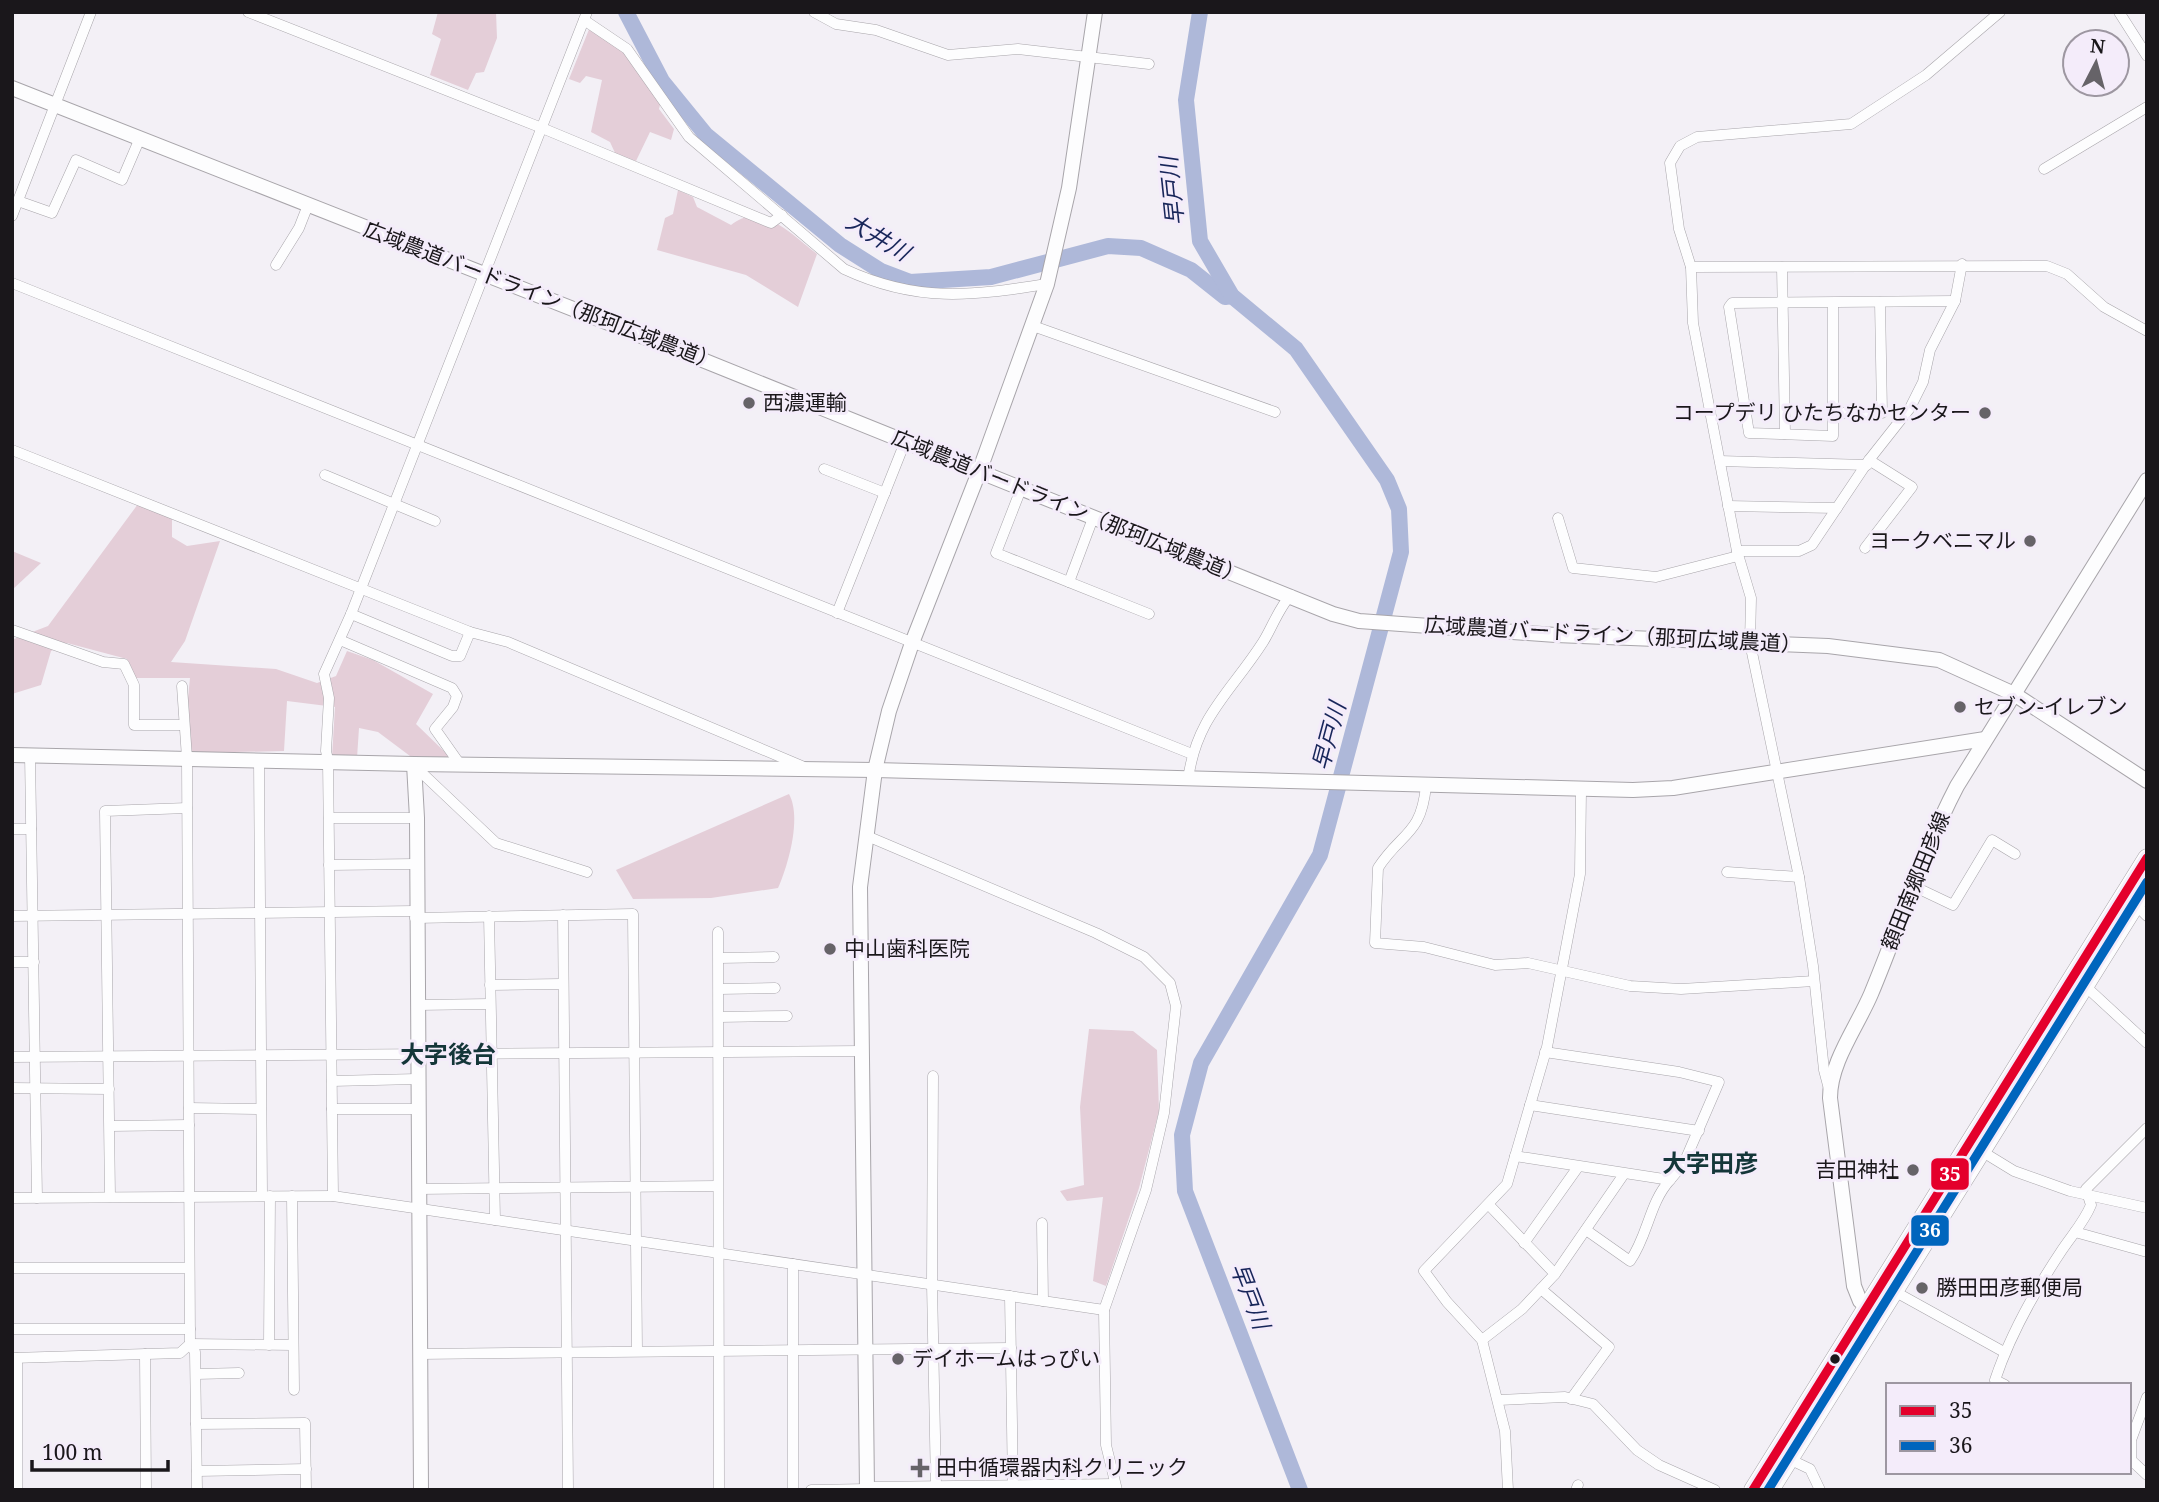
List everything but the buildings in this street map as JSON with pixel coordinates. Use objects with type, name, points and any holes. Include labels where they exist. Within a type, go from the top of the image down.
[{"type":"highway","points":[[1770,1490],[1872,1311],[2078,979],[2147,858]]},
{"type":"highway","points":[[2078,979],[2141,910],[2147,886]]},
{"type":"highway","points":[[1753,1490],[1872,1311]]},
{"type":"street","points":[[12,216],[91,12]]},
{"type":"street","points":[[248,12],[542,128],[771,223],[782,215]]},
{"type":"street","points":[[333,1196],[326,751],[330,698],[324,674],[351,614],[586,16],[594,12]]},
{"type":"street","points":[[814,12],[835,24],[876,30],[948,55],[1018,49],[1149,64]]},
{"type":"street","points":[[867,1489],[860,887],[875,770],[889,711],[912,643],[979,472],[1047,284],[1069,188],[1095,12]]},
{"type":"street","points":[[1830,1089],[1824,1069],[1799,877],[1750,643],[1751,598],[1737,553],[1693,323],[1691,267],[1679,229],[1670,163],[1680,146],[1698,137],[1851,124],[1926,75],[2000,12]]},
{"type":"street","points":[[2119,12],[2147,56]]},
{"type":"street","points":[[586,16],[627,50],[689,137],[726,172],[782,215],[844,269],[896,289],[926,295],[991,293],[1047,284]]},
{"type":"street","name":"広域農道バードライン（那珂広域農道）","points":[[12,88],[1291,595],[1333,614],[1359,621],[1556,635],[1828,646],[1939,660],[2014,694],[2147,781]]},
{"type":"street","points":[[2044,169],[2147,107]]},
{"type":"street","points":[[18,201],[52,213],[76,160],[122,180],[140,138]]},
{"type":"street","points":[[276,264],[299,228],[308,205]]},
{"type":"street","points":[[1691,267],[1962,264],[2057,268],[2076,280],[2104,307],[2147,331]]},
{"type":"street","points":[[1558,518],[1573,568],[1656,577],[1737,553],[1799,551],[1812,545],[1868,462],[1910,408],[1923,382],[1930,350],[1955,301],[1962,264]]},
{"type":"street","points":[[1782,267],[1785,434]]},
{"type":"street","points":[[12,283],[1192,754]]},
{"type":"street","points":[[1833,303],[1833,436],[1749,433],[1729,307],[1732,303],[1955,301]]},
{"type":"street","points":[[1833,414],[1882,413],[1881,302]]},
{"type":"street","points":[[1033,326],[1275,412]]},
{"type":"street","points":[[837,613],[905,442]]},
{"type":"street","points":[[12,450],[470,632],[508,642],[816,769]]},
{"type":"street","points":[[1720,461],[1868,462],[1912,487],[1865,548]]},
{"type":"street","points":[[824,469],[885,493]]},
{"type":"street","points":[[325,475],[435,522]]},
{"type":"street","name":"額田南郷田彦線","points":[[1872,1311],[1854,1286],[1830,1089],[1941,817],[1984,739],[2147,480]]},
{"type":"street","points":[[1021,489],[996,553],[1149,614]]},
{"type":"street","points":[[1728,506],[1838,508]]},
{"type":"street","points":[[1069,582],[1093,518]]},
{"type":"street","points":[[1188,780],[1192,754],[1209,713],[1262,645],[1291,595]]},
{"type":"street","points":[[351,614],[452,656],[460,656],[470,632]]},
{"type":"street","points":[[12,630],[103,662],[124,664],[134,685],[134,725],[183,725]]},
{"type":"street","points":[[340,640],[452,688],[457,696],[453,707],[435,729],[459,763]]},
{"type":"street","points":[[182,686],[187,758],[190,1344],[195,1352],[197,1490]]},
{"type":"street","points":[[12,755],[328,760],[414,770],[459,763],[875,770],[1581,790],[1674,788],[1984,739]]},
{"type":"street","points":[[30,755],[37,1198]]},
{"type":"street","points":[[259,759],[261,1110],[269,1345]]},
{"type":"street","points":[[414,770],[417,818],[415,914],[421,1490]]},
{"type":"street","points":[[414,770],[423,774],[496,843],[587,872]]},
{"type":"street","points":[[1426,786],[1423,809],[1416,825],[1378,868],[1375,943],[1424,947],[1495,965],[1528,963],[1630,986],[1681,989],[1814,981]]},
{"type":"street","points":[[1508,1490],[1505,1431],[1482,1340],[1439,1293],[1424,1271],[1507,1184],[1545,1052],[1580,874],[1581,790]]},
{"type":"street","points":[[110,1197],[105,811],[187,808]]},
{"type":"street","points":[[329,818],[417,818]]},
{"type":"street","points":[[12,829],[32,829]]},
{"type":"street","points":[[811,1490],[1116,1487],[1106,1445],[1104,1310],[1146,1190],[1164,1113],[1176,1006],[1174,990],[1144,957],[867,836]]},
{"type":"street","points":[[1913,886],[1953,905],[1992,839],[2015,854]]},
{"type":"street","points":[[329,865],[416,864]]},
{"type":"street","points":[[1727,872],[1799,877]]},
{"type":"street","points":[[12,916],[260,912],[489,916],[633,914],[637,1351]]},
{"type":"street","points":[[562,915],[568,1490]]},
{"type":"street","points":[[489,916],[495,1220]]},
{"type":"street","points":[[718,932],[716,1252],[719,1490]]},
{"type":"street","points":[[719,958],[774,957]]},
{"type":"street","points":[[12,962],[33,962]]},
{"type":"street","points":[[2078,979],[2147,1043]]},
{"type":"street","points":[[490,985],[561,984]]},
{"type":"street","points":[[719,989],[775,988]]},
{"type":"street","points":[[417,1004],[490,1004]]},
{"type":"street","points":[[719,1017],[788,1016]]},
{"type":"street","points":[[12,1057],[863,1051]]},
{"type":"street","points":[[1545,1052],[1679,1072],[1719,1082],[1684,1163],[1659,1192],[1641,1247],[1630,1261],[1586,1230]]},
{"type":"street","points":[[933,1076],[932,1284],[936,1487]]},
{"type":"street","points":[[332,1081],[418,1079]]},
{"type":"street","points":[[12,1088],[109,1089]]},
{"type":"street","points":[[1530,1105],[1699,1131]]},
{"type":"street","points":[[188,1108],[261,1110]]},
{"type":"street","points":[[332,1109],[418,1109]]},
{"type":"street","points":[[110,1126],[189,1125]]},
{"type":"street","points":[[2001,1383],[1995,1380],[2004,1352],[2075,1231],[2088,1214],[2091,1197],[2086,1189],[2147,1128]]},
{"type":"street","points":[[1974,1148],[2014,1171],[2091,1197],[2147,1208]]},
{"type":"street","points":[[1515,1156],[1670,1180]]},
{"type":"street","points":[[1524,1243],[1578,1167]]},
{"type":"street","points":[[1482,1340],[1522,1309],[1555,1274],[1624,1174]]},
{"type":"street","points":[[418,1189],[717,1186]]},
{"type":"street","points":[[292,1196],[294,1390]]},
{"type":"street","points":[[12,1198],[333,1196],[1104,1310]]},
{"type":"street","points":[[1489,1205],[1555,1274]]},
{"type":"street","points":[[1042,1223],[1043,1301]]},
{"type":"street","points":[[2075,1231],[2090,1238],[2147,1252]]},
{"type":"street","points":[[793,1264],[793,1490]]},
{"type":"street","points":[[12,1268],[189,1268]]},
{"type":"street","points":[[1886,1288],[2004,1352]]},
{"type":"street","points":[[1541,1289],[1609,1347],[1571,1399]]},
{"type":"street","points":[[1010,1296],[1013,1488]]},
{"type":"street","points":[[12,1329],[190,1329]]},
{"type":"street","points":[[17,1490],[15,1358],[180,1353],[190,1344],[293,1345]]},
{"type":"street","points":[[419,1354],[1012,1348]]},
{"type":"street","points":[[145,1354],[146,1490]]},
{"type":"street","points":[[196,1374],[239,1373]]},
{"type":"street","points":[[1499,1400],[1539,1396],[1593,1404],[1637,1450],[1659,1465],[1715,1490]]},
{"type":"street","points":[[2131,1437],[2147,1397]]},
{"type":"street","points":[[196,1424],[305,1423],[306,1490]]},
{"type":"street","points":[[1789,1459],[1810,1469],[1820,1490]]},
{"type":"street","points":[[2131,1460],[2147,1475]]},
{"type":"street","points":[[197,1471],[306,1469]]},
{"type":"shaded area","points":[[438,12],[496,12],[497,38],[484,72],[476,73],[468,90],[430,75],[441,39],[432,34]]},
{"type":"shaded area","points":[[590,27],[624,51],[661,101],[659,109],[674,129],[671,140],[650,132],[636,161],[616,155],[610,142],[591,132],[602,80],[586,76],[580,83],[569,79]]},
{"type":"shaded area","points":[[678,190],[693,197],[697,207],[731,225],[742,218],[754,216],[776,223],[817,254],[798,307],[746,275],[657,250],[665,218],[673,214]]},
{"type":"shaded area","points":[[138,504],[172,516],[172,537],[187,546],[220,541],[185,641],[171,662],[276,669],[317,683],[336,676],[347,651],[373,660],[433,694],[416,724],[450,757],[414,759],[378,732],[359,728],[357,758],[332,757],[335,707],[287,701],[284,751],[190,753],[186,718],[190,678],[136,678],[127,659],[67,643],[51,651],[41,685],[12,694],[14,639],[48,626]]},
{"type":"shaded area","points":[[12,551],[41,563],[12,590]]},
{"type":"shaded area","points":[[789,794],[793,804],[794,828],[786,867],[778,888],[711,898],[633,899],[616,870]]},
{"type":"shaded area","points":[[1089,1029],[1133,1031],[1157,1050],[1159,1111],[1139,1188],[1106,1286],[1093,1281],[1103,1197],[1067,1201],[1060,1191],[1084,1185],[1080,1107]]},
{"type":"waterway","name":"大井川","points":[[626,12],[662,81],[706,135],[840,245],[881,271],[910,282],[991,277],[1108,246],[1141,248],[1191,270],[1225,297],[1232,296]]},
{"type":"waterway","name":"早戸川","points":[[1200,12],[1186,100],[1200,241],[1232,296],[1296,349],[1387,480],[1399,509],[1401,552],[1320,855],[1201,1063],[1182,1135],[1185,1191],[1300,1490]]},
{"type":"transit line","name":"35","points":[[1753,1490],[2147,858]]},
{"type":"transit line","name":"36","points":[[1768,1490],[2147,882]]},
{"type":"place","name":"西濃運輸","points":[[749,403]]},
{"type":"place","name":"コープデリ ひたちなかセンター","points":[[1985,413]]},
{"type":"place","name":"ヨークベニマル","points":[[2030,541]]},
{"type":"place","name":"セブン-イレブン","points":[[1960,707]]},
{"type":"place","name":"中山歯科医院","points":[[830,949]]},
{"type":"place","name":"吉田神社","points":[[1913,1170]]},
{"type":"place","name":"勝田田彦郵便局","points":[[1922,1288]]},
{"type":"place","name":"デイホームはっぴい","points":[[898,1359]]},
{"type":"place","name":"田中循環器内科クリニック","points":[[920,1468]]},
{"type":"district","name":"大字後台","points":[[448,1055]]},
{"type":"district","name":"大字田彦","points":[[1710,1164]]}]
